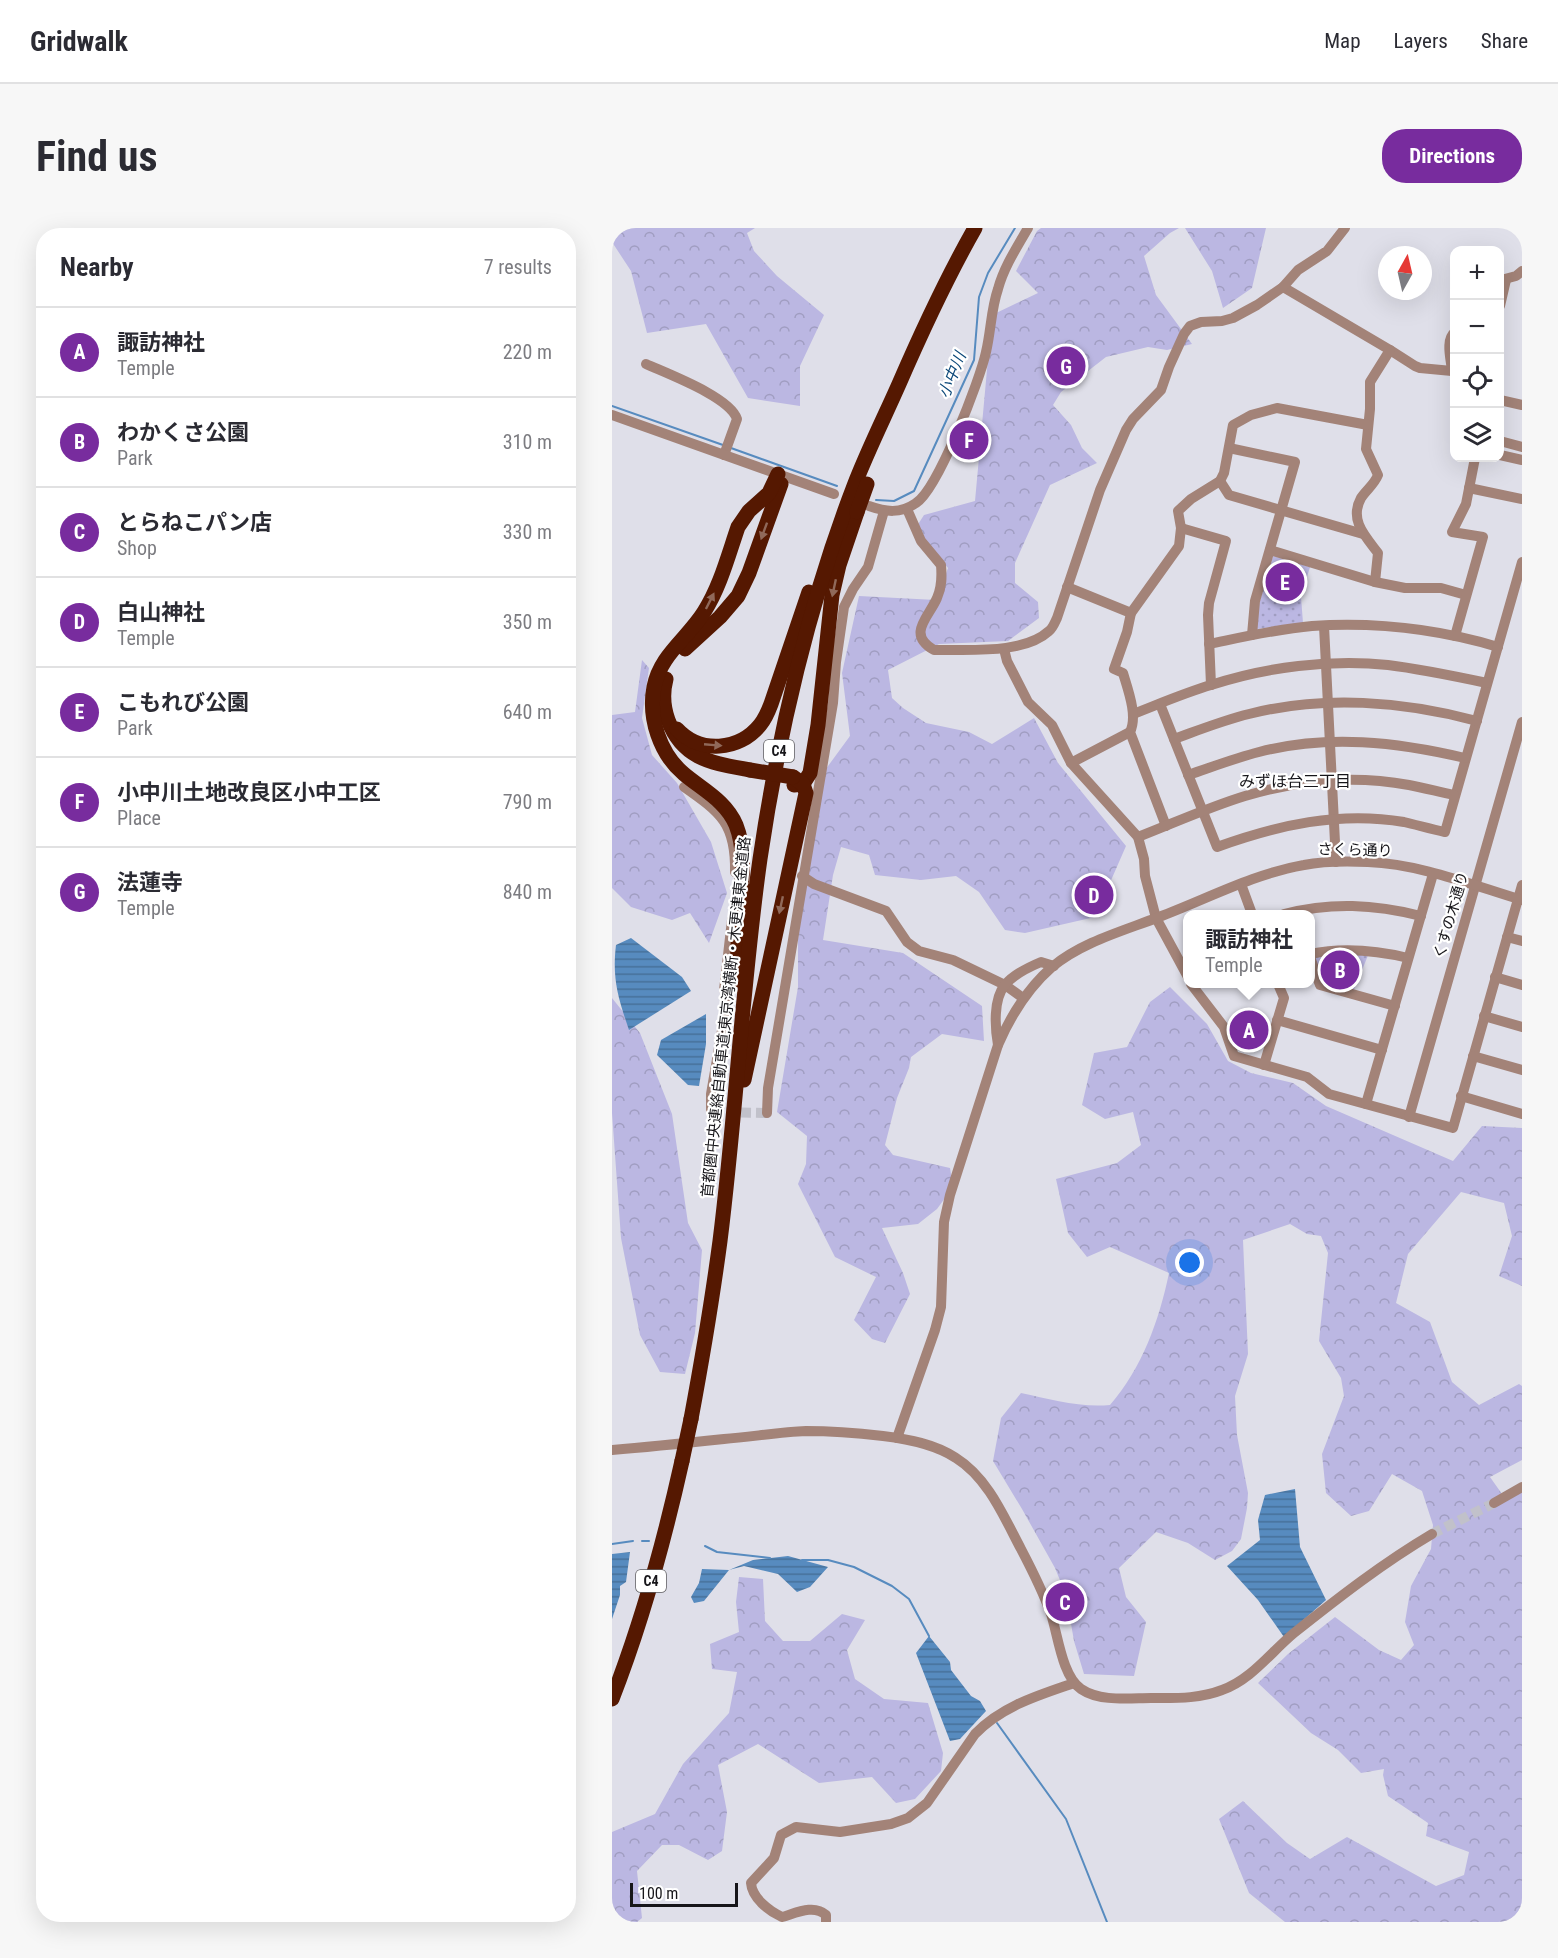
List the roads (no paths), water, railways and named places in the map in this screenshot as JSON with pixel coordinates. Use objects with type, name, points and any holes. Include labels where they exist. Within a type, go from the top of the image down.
[{"type":"highway","name":"首都圏中央連絡自動車道;東京湾横断・木更津東金道路","points":[[710,1307],[735,1037],[756,855],[782,715],[800,641],[848,485],[907,348],[946,267],[968,228]]},
{"type":"highway","name":"首都圏中央連絡自動車道;東京湾横断・木更津東金道路","points":[[612,1699],[647,1597],[668,1521],[691,1419],[720,1240],[760,857],[789,706],[824,573],[854,488],[942,288],[975,228]]},
{"type":"highway","points":[[796,782],[810,773],[818,725],[832,595],[839,566],[863,509],[867,484],[896,391]]},
{"type":"highway","points":[[720,1240],[746,1068],[806,793],[796,782],[750,774],[708,761],[690,752],[661,721],[652,700],[662,664],[704,614],[715,591],[738,527],[749,511],[769,493],[781,475]]},
{"type":"highway","points":[[735,1037],[742,868],[740,837],[736,824],[719,801],[670,759],[663,747],[661,721],[667,675],[679,656],[720,617],[738,596],[749,573],[781,475]]},
{"type":"highway","points":[[661,721],[688,738],[718,747],[738,742],[761,724],[771,704],[831,526],[848,485]]},
{"type":"street","points":[[863,509],[900,511],[918,502],[927,493],[980,375],[998,288],[1028,228]]},
{"type":"street","points":[[907,508],[921,541],[941,565],[941,588],[920,627],[921,635],[927,646],[934,650],[1004,649],[1033,640],[1050,631],[1057,618],[1100,490],[1126,430],[1145,405],[1161,390],[1184,334],[1190,326],[1201,322],[1233,318],[1257,305],[1283,287],[1298,270],[1327,251],[1345,228]]},
{"type":"street","points":[[1504,280],[1516,276],[1522,271]]},
{"type":"street","points":[[1283,287],[1420,368],[1450,372]]},
{"type":"street","points":[[1375,582],[1378,553],[1363,534],[1356,521],[1356,513],[1361,499],[1375,483],[1378,475],[1366,449],[1370,382],[1390,350]]},
{"type":"street","points":[[646,364],[721,399],[734,412],[737,419],[726,450]]},
{"type":"street","points":[[1504,401],[1522,405]]},
{"type":"street","points":[[1071,763],[1130,732],[1133,727],[1133,714],[1123,673],[1114,669],[1131,613],[1179,546],[1181,528],[1178,511],[1191,499],[1220,481],[1224,473],[1233,425],[1251,415],[1277,408],[1368,425]]},
{"type":"street","points":[[612,415],[726,450],[781,475],[834,494]]},
{"type":"street","points":[[1504,442],[1522,447]]},
{"type":"street","points":[[1229,448],[1295,462],[1253,610],[1252,635]]},
{"type":"street","points":[[1504,456],[1522,460]]},
{"type":"street","points":[[1455,636],[1483,537],[1452,532],[1466,504],[1475,462]]},
{"type":"street","points":[[1220,481],[1229,495],[1363,534]]},
{"type":"street","points":[[1469,488],[1522,499]]},
{"type":"street","points":[[767,1113],[768,1088],[802,876],[833,703],[844,607],[868,567],[884,511]]},
{"type":"street","points":[[1181,528],[1226,541],[1209,603],[1211,685]]},
{"type":"street","points":[[1270,550],[1375,582],[1405,588],[1441,588],[1466,595]]},
{"type":"street","points":[[1160,704],[1217,847],[1256,832],[1299,823],[1334,819],[1403,822],[1444,832],[1522,562]]},
{"type":"street","points":[[1067,587],[1131,613]]},
{"type":"street","points":[[1209,644],[1281,630],[1324,626],[1401,628],[1455,636],[1498,647]]},
{"type":"street","points":[[1324,626],[1336,862]]},
{"type":"street","points":[[1004,649],[1006,661],[1028,702],[1052,724],[1071,763],[1138,837],[1156,918],[1183,968]]},
{"type":"street","points":[[1133,714],[1211,685],[1272,671],[1326,664],[1386,665],[1443,673],[1487,683]]},
{"type":"street","points":[[1174,739],[1248,714],[1328,702],[1422,708],[1477,721]]},
{"type":"street","name":"くすの木通り","points":[[1409,1116],[1521,729]]},
{"type":"street","points":[[1130,732],[1166,826]]},
{"type":"street","points":[[1188,775],[1261,751],[1308,743],[1359,741],[1406,746],[1465,758]]},
{"type":"street","points":[[1138,837],[1244,796],[1281,787],[1332,780],[1363,780],[1409,785],[1454,795]]},
{"type":"street","points":[[684,787],[722,817],[731,835],[735,861],[731,934],[724,990],[728,996],[711,1094],[711,1112]]},
{"type":"street","name":"さくら通り","points":[[1054,966],[1085,946],[1276,871],[1306,864],[1368,862],[1401,866],[1520,899]]},
{"type":"street","points":[[1366,1104],[1433,874]]},
{"type":"street","points":[[802,876],[814,884],[886,911],[907,942],[919,951],[953,960],[1005,985],[1023,998]]},
{"type":"street","points":[[1241,884],[1250,910]]},
{"type":"street","points":[[1194,988],[1224,1027],[1234,1056],[1307,1077],[1329,1094],[1453,1128],[1495,977],[1520,899],[1522,885]]},
{"type":"street","points":[[1300,910],[1350,904],[1395,909],[1421,916]]},
{"type":"street","points":[[1507,937],[1522,941]]},
{"type":"street","points":[[1315,954],[1329,950],[1351,949],[1376,951],[1408,958]]},
{"type":"street","points":[[897,1438],[941,1307],[944,1222],[950,1195],[998,1045],[1005,1028],[1023,998],[1054,966],[1041,962],[1032,965],[1005,985],[999,997],[994,1027],[998,1045]]},
{"type":"street","points":[[1315,968],[1320,985],[1395,1006]]},
{"type":"street","points":[[1495,977],[1522,985]]},
{"type":"street","points":[[1264,1065],[1284,998],[1280,988]]},
{"type":"street","points":[[1484,1016],[1522,1027]]},
{"type":"street","points":[[1277,1020],[1382,1050]]},
{"type":"street","points":[[1473,1056],[1522,1070]]},
{"type":"street","points":[[1461,1096],[1522,1114]]},
{"type":"street","points":[[612,1450],[804,1431],[844,1432],[897,1438],[936,1448],[956,1458],[972,1470],[990,1494],[1036,1580],[1051,1614],[1066,1667],[1074,1683],[1080,1689],[1095,1696],[1198,1697],[1223,1690],[1242,1681],[1293,1634],[1407,1549],[1432,1534]]},
{"type":"street","points":[[1494,1503],[1522,1487]]},
{"type":"street","points":[[826,1922],[826,1915],[822,1911],[810,1909],[782,1917],[771,1911],[753,1892],[751,1883],[774,1858],[781,1835],[796,1827],[840,1832],[891,1824],[908,1818],[927,1803],[983,1725],[1022,1701],[1074,1683]]},
{"type":"water","points":[[631,938],[682,977],[691,991],[629,1030],[617,988],[615,957],[616,945]]},
{"type":"water","points":[[706,1014],[706,1044],[699,1086],[688,1085],[657,1055],[661,1040]]},
{"type":"water","points":[[1295,1489],[1300,1547],[1326,1600],[1284,1637],[1258,1600],[1227,1566],[1260,1540],[1258,1520],[1265,1495]]},
{"type":"water","points":[[630,1552],[626,1582],[620,1586],[620,1595],[612,1619],[612,1554]]},
{"type":"water","points":[[788,1556],[828,1567],[810,1587],[797,1592],[778,1574],[744,1566],[729,1570],[753,1560]]},
{"type":"water","points":[[702,1569],[729,1570],[704,1601],[694,1603],[691,1597],[699,1583]]},
{"type":"water","points":[[929,1636],[950,1662],[951,1670],[971,1696],[980,1701],[986,1711],[960,1739],[950,1741],[916,1653]]},
{"type":"waterway","name":"小中川","points":[[876,500],[894,501],[914,491],[974,360],[979,297],[988,273],[1015,228]]},
{"type":"waterway","name":"小中川","points":[[612,406],[723,445]]},
{"type":"waterway","name":"小中川","points":[[731,448],[837,486]]},
{"type":"waterway","points":[[612,1544],[633,1541]]},
{"type":"waterway","points":[[642,1541],[649,1541]]},
{"type":"waterway","points":[[705,1546],[717,1552],[770,1558]]},
{"type":"waterway","points":[[802,1560],[828,1560],[854,1567],[892,1586],[909,1599],[929,1636]]},
{"type":"waterway","points":[[997,1723],[1066,1819],[1107,1922]]},
{"type":"tunnel","points":[[711,1112],[767,1113]]},
{"type":"tunnel","points":[[1432,1534],[1494,1503]]},
{"type":"place","name":"法蓮寺","points":[[1066,366]]},
{"type":"place","name":"小中川土地改良区小中工区","points":[[969,440]]},
{"type":"place","name":"こもれび公園","points":[[1285,582]]},
{"type":"place","name":"白山神社","points":[[1094,895]]},
{"type":"place","name":"わかくさ公園","points":[[1340,970]]},
{"type":"place","name":"諏訪神社","points":[[1249,1030]]},
{"type":"place","name":"とらねこパン店","points":[[1065,1602]]},
{"type":"district","name":"みずほ台三丁目","points":[[1295,781]]}]
